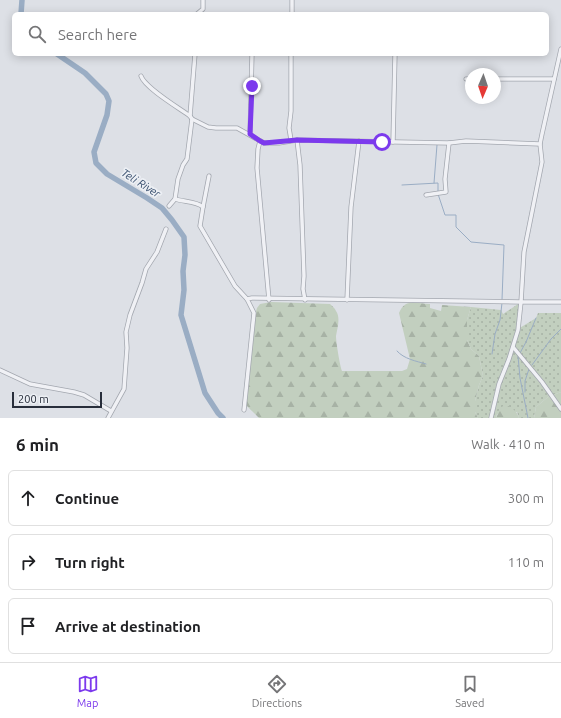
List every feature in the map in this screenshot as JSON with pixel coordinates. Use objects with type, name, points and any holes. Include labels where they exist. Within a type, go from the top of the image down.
[{"type":"street","points":[[199,12],[203,9],[203,0]]},
{"type":"street","points":[[292,0],[292,12]]},
{"type":"street","points":[[490,418],[499,384],[518,330],[524,252],[542,162],[540,144],[561,49]]},
{"type":"street","points":[[169,206],[175,199],[178,179],[183,165],[188,157],[194,56]]},
{"type":"street","points":[[250,134],[252,56]]},
{"type":"street","points":[[291,56],[291,111],[289,128],[291,140]]},
{"type":"street","points":[[393,142],[395,56]]},
{"type":"street","points":[[141,76],[146,83],[159,94],[191,118],[208,127],[237,128],[264,143],[279,143],[297,140],[540,144]]},
{"type":"street","points":[[501,79],[554,79]]},
{"type":"street","points":[[297,140],[300,166],[304,276],[303,289],[305,300]]},
{"type":"street","points":[[260,141],[257,168],[269,300]]},
{"type":"street","points":[[347,300],[351,207],[358,141]]},
{"type":"street","points":[[426,195],[446,192],[445,179],[449,143]]},
{"type":"street","points":[[208,176],[200,226],[254,313],[244,410]]},
{"type":"street","points":[[175,199],[183,202],[199,204],[203,207]]},
{"type":"street","points":[[108,418],[124,389],[127,348],[126,332],[128,319],[142,283],[146,268],[157,252],[166,229]]},
{"type":"street","points":[[247,300],[252,298],[269,300],[561,302]]},
{"type":"street","points":[[513,347],[542,382],[561,409]]},
{"type":"street","points":[[0,370],[30,384],[84,395],[111,411]]},
{"type":"green space","points":[[271,302],[330,304],[336,310],[338,317],[336,339],[342,371],[402,371],[407,369],[410,359],[399,313],[401,308],[408,303],[416,302],[430,304],[430,308],[441,311],[442,305],[471,307],[467,320],[467,340],[471,349],[479,356],[483,376],[475,401],[475,412],[478,418],[259,418],[244,401],[254,318],[260,304]]},
{"type":"green space","points":[[521,302],[518,329],[536,318],[538,313],[561,313],[561,392],[548,397],[536,407],[534,418],[519,418],[517,412],[497,414],[496,418],[478,418],[475,412],[475,401],[483,376],[479,356],[471,349],[467,340],[467,320],[471,307],[501,310],[503,314]]},
{"type":"green space","points":[[561,392],[561,418],[534,418],[536,407],[548,397]]},
{"type":"green space","points":[[503,406],[512,408],[519,418],[496,418],[499,410]]},
{"type":"waterway","name":"Teli River","points":[[21,12],[22,0]]},
{"type":"waterway","name":"Teli River","points":[[60,56],[85,73],[106,94],[109,101],[107,115],[94,152],[96,163],[107,174],[162,208],[184,237],[184,290],[181,315],[205,393],[223,418]]},
{"type":"waterway","points":[[434,183],[437,145]]},
{"type":"waterway","points":[[402,185],[438,183],[438,191]]},
{"type":"waterway","points":[[438,194],[445,215],[456,215],[456,227],[471,242],[504,245],[502,300]]},
{"type":"waterway","points":[[492,354],[495,334],[500,320],[502,303]]},
{"type":"waterway","points":[[520,353],[536,318]]},
{"type":"waterway","points":[[532,365],[551,339],[561,329]]},
{"type":"waterway","points":[[397,351],[407,358],[426,364]]},
{"type":"waterway","points":[[518,356],[520,378],[528,418]]},
{"type":"waterway","points":[[525,392],[525,381],[529,369]]},
{"type":"route","points":[[252,86],[250,134],[264,143],[279,143],[291,140],[382,142]]}]
